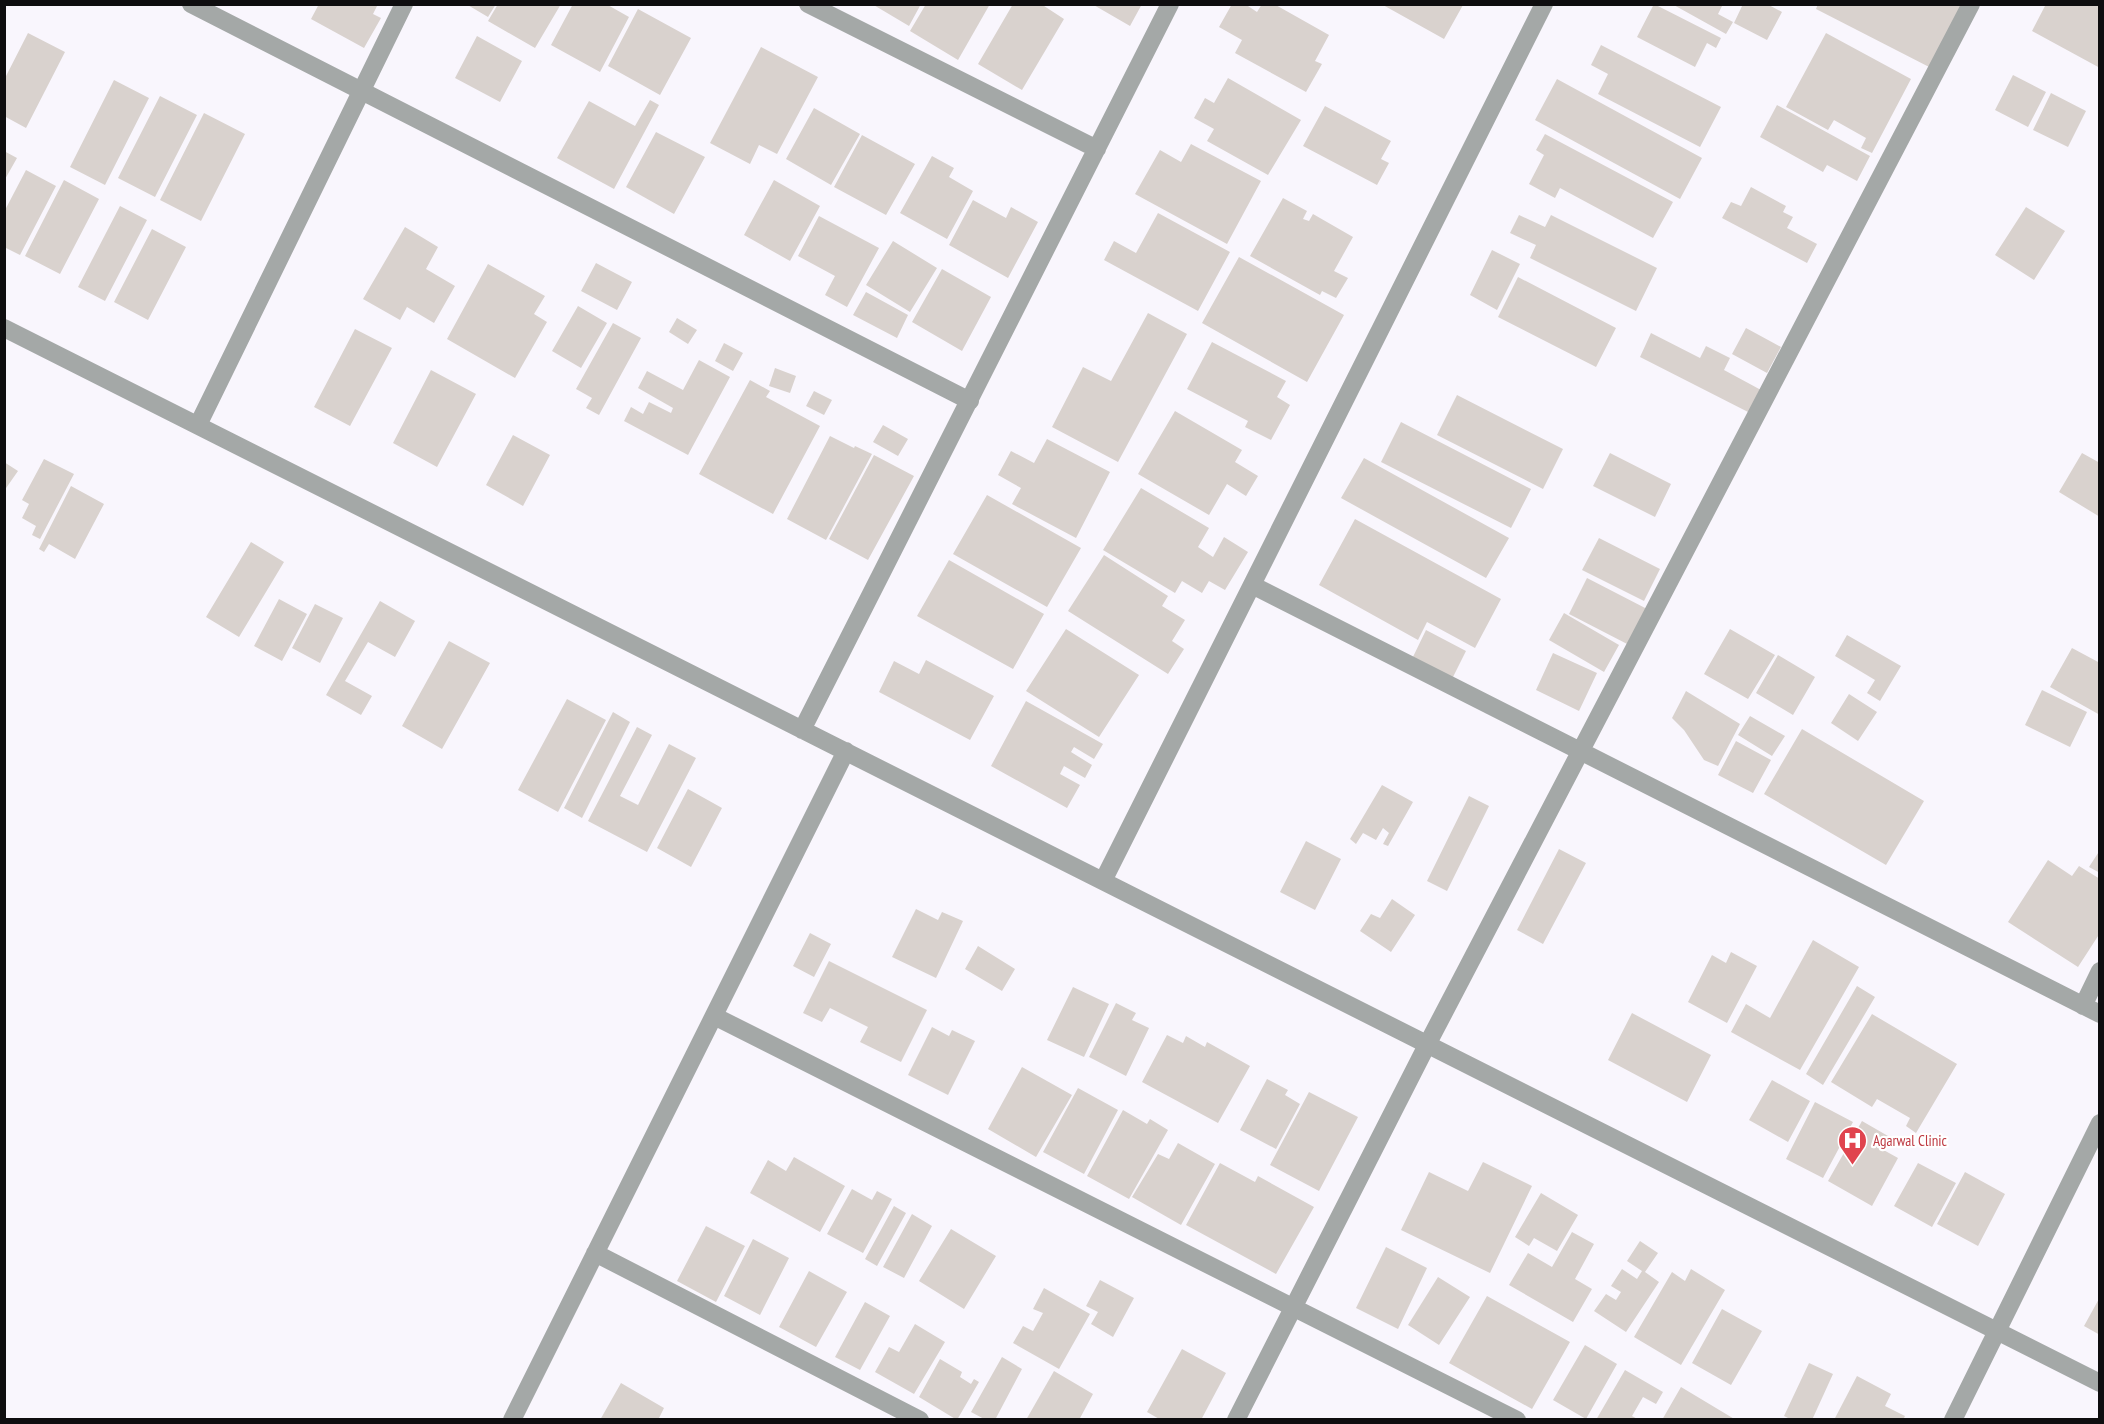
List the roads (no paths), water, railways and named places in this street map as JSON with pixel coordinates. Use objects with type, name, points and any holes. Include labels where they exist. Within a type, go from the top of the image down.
[{"type":"street","points":[[191,4],[970,401]]},
{"type":"street","points":[[198,425],[404,4]]},
{"type":"street","points":[[808,4],[1097,149]]},
{"type":"street","points":[[802,730],[1170,4]]},
{"type":"street","points":[[1102,881],[1544,4]]},
{"type":"street","points":[[1236,1419],[1427,1045],[1971,4]]},
{"type":"street","points":[[4,328],[2100,1383]]},
{"type":"street","points":[[1252,585],[2091,1010],[2100,971]]},
{"type":"street","points":[[512,1419],[846,751]]},
{"type":"street","points":[[714,1016],[1517,1419]]},
{"type":"street","points":[[1953,1419],[2100,1123]]},
{"type":"street","points":[[596,1253],[920,1419]]},
{"type":"place","name":"Agarwal Clinic","points":[[1852,1166]]}]
